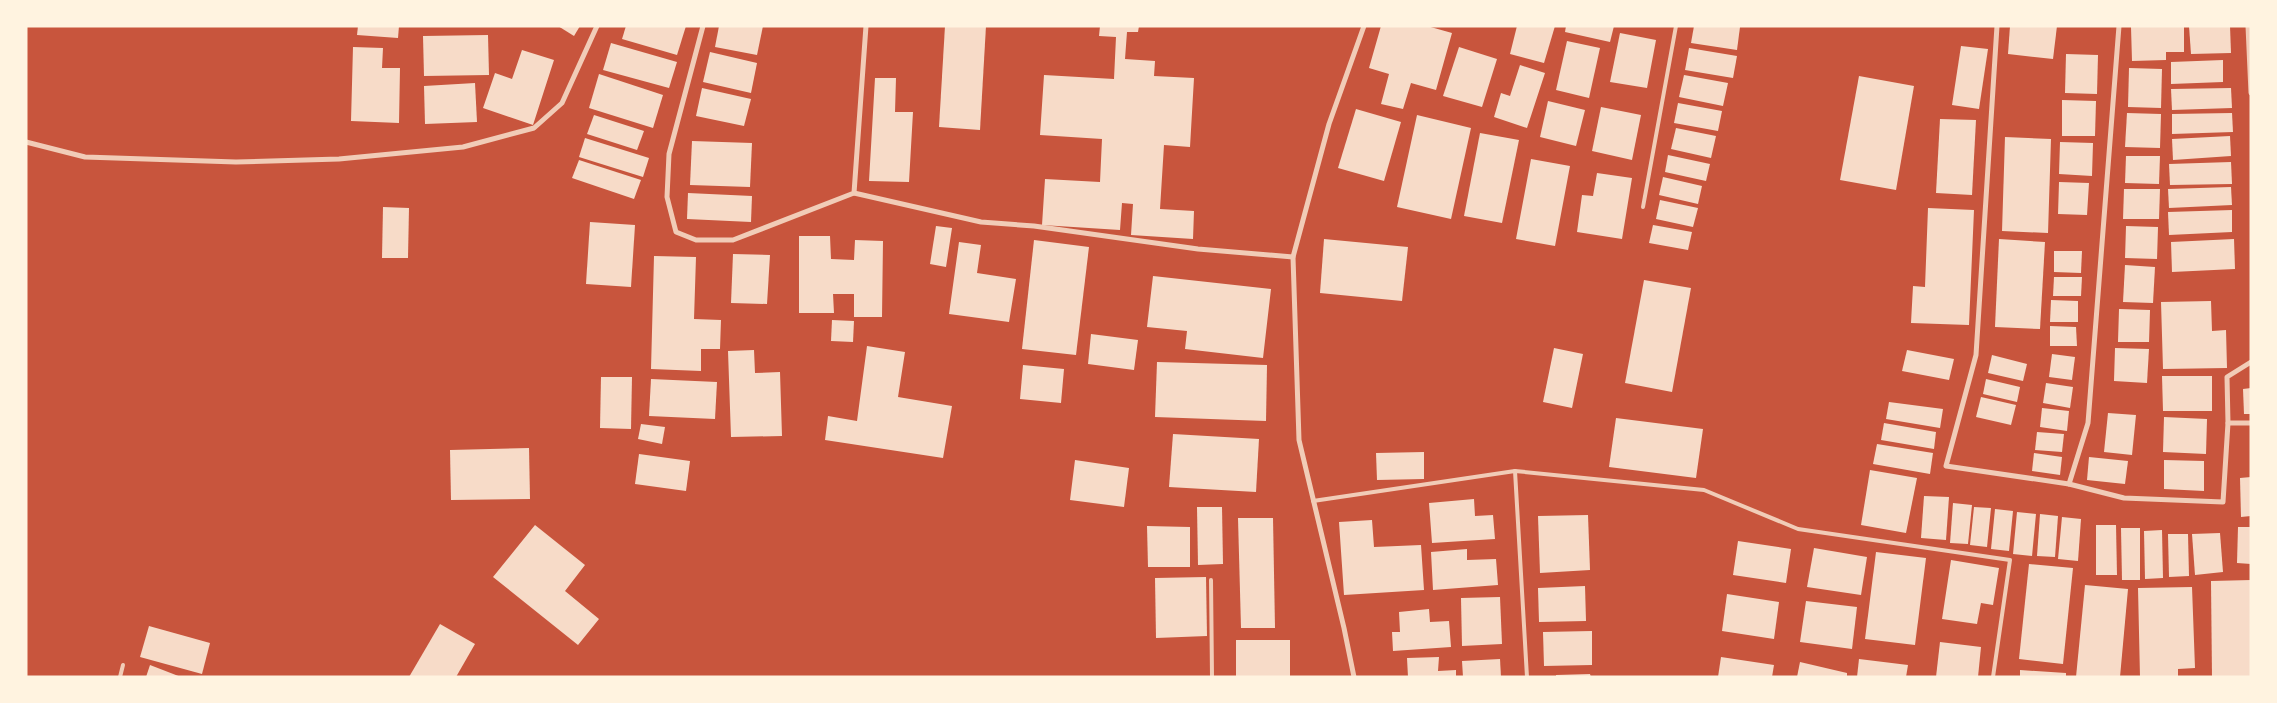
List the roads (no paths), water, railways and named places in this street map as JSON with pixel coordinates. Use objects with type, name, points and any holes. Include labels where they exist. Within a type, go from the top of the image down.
[{"type":"street","points":[[26,142],[85,157],[236,162],[339,159],[463,147],[534,128],[562,103],[597,26]]},
{"type":"street","points":[[703,26],[669,154],[667,197],[676,232],[696,240],[733,240],[854,193],[981,222],[1034,226],[1198,249],[1293,257]]},
{"type":"street","points":[[854,193],[866,26]]},
{"type":"street","points":[[1354,677],[1299,440],[1293,257],[1329,124],[1364,26]]},
{"type":"street","points":[[1997,26],[1976,355],[1946,466],[2069,484],[2124,498],[2223,502],[2228,423],[2227,377],[2251,362]]},
{"type":"street","points":[[2069,484],[2088,423],[2119,26]]},
{"type":"street","points":[[2248,26],[2251,93]]},
{"type":"street","points":[[2228,423],[2251,423]]},
{"type":"lane","points":[[1643,208],[1676,26]]},
{"type":"lane","points":[[1515,471],[1528,677]]},
{"type":"lane","points":[[1313,501],[1515,471],[1704,490],[1798,529],[2010,560],[1993,677]]},
{"type":"lane","points":[[1211,580],[1212,677]]},
{"type":"lane","points":[[120,677],[124,665]]}]
